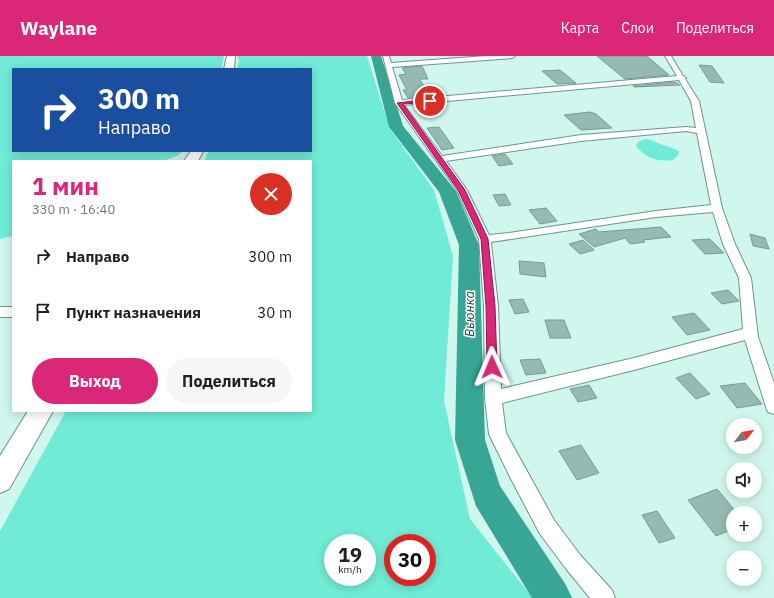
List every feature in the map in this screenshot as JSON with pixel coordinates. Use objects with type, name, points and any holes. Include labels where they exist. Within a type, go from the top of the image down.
[{"type":"main road","points":[[229,68],[231,56]]},
{"type":"main road","points":[[0,480],[40,412]]},
{"type":"street","points":[[512,56],[387,61],[399,103],[462,190],[484,239],[491,306],[493,398],[498,434],[516,471],[547,527],[574,563],[604,598]]},
{"type":"street","points":[[668,56],[683,78],[695,101],[717,208],[729,244],[745,278],[750,333],[762,374],[774,407]]},
{"type":"street","points":[[399,103],[683,78]]},
{"type":"street","points":[[440,159],[581,138],[686,129],[702,131]]},
{"type":"street","points":[[484,239],[508,237],[656,214],[717,208]]},
{"type":"street","points":[[0,312],[12,312]]},
{"type":"street","points":[[493,398],[634,364],[750,333]]},
{"type":"green space","points":[[0,56],[224,56],[221,68],[12,68],[12,152],[181,152],[179,155],[166,160],[12,160],[12,236],[0,239]]},
{"type":"green space","points":[[237,56],[367,56],[390,129],[434,190],[453,256],[444,401],[470,519],[533,598],[0,598],[0,531],[65,412],[312,412],[312,160],[204,160],[208,152],[312,152],[312,68],[237,68],[239,61]]},
{"type":"green space","points":[[648,139],[679,151],[679,154],[673,160],[667,161],[648,157],[636,146],[640,141]]},
{"type":"building","points":[[597,56],[647,56],[669,75],[625,79]]},
{"type":"building","points":[[699,65],[712,66],[724,83],[710,82]]},
{"type":"building","points":[[422,66],[428,79],[419,79],[432,96],[408,98],[403,90],[407,90],[399,75],[406,74],[402,68]]},
{"type":"building","points":[[560,70],[576,83],[557,84],[542,71]]},
{"type":"building","points":[[675,82],[680,85],[633,86]]},
{"type":"building","points":[[590,112],[596,114],[612,128],[581,130],[564,115]]},
{"type":"building","points":[[439,127],[454,148],[442,150],[427,128]]},
{"type":"building","points":[[505,154],[513,164],[499,166],[492,156]]},
{"type":"building","points":[[505,194],[511,205],[499,206],[493,195]]},
{"type":"building","points":[[546,208],[557,221],[540,224],[529,210]]},
{"type":"building","points":[[661,227],[671,237],[643,240],[645,242],[630,244],[625,238],[594,247],[579,234],[596,229],[599,232]]},
{"type":"building","points":[[750,234],[765,238],[769,249],[753,246]]},
{"type":"building","points":[[710,239],[724,253],[705,254],[692,240]]},
{"type":"building","points":[[583,240],[594,250],[580,254],[569,244]]},
{"type":"building","points":[[519,261],[544,263],[546,277],[520,274]]},
{"type":"building","points":[[728,290],[739,301],[722,304],[711,293]]},
{"type":"building","points":[[523,299],[529,312],[515,314],[509,300]]},
{"type":"building","points":[[694,313],[710,330],[687,335],[672,317]]},
{"type":"building","points":[[545,320],[564,320],[571,338],[550,338]]},
{"type":"building","points":[[540,359],[546,373],[526,375],[520,360]]},
{"type":"building","points":[[690,373],[710,394],[696,399],[676,378]]},
{"type":"building","points":[[745,383],[762,404],[737,408],[720,386]]},
{"type":"building","points":[[589,385],[597,398],[578,402],[570,389]]},
{"type":"building","points":[[581,445],[599,473],[577,480],[559,451]]},
{"type":"building","points":[[717,489],[731,506],[726,506],[726,532],[716,536],[688,500]]},
{"type":"building","points":[[657,511],[675,538],[659,543],[642,515]]},
{"type":"waterway","name":"Вьюнка","points":[[376,56],[396,127],[447,191],[469,245],[470,440],[487,495],[553,598]]},
{"type":"route","points":[[430,101],[399,103],[462,190],[484,239],[491,306],[492,367]]}]
